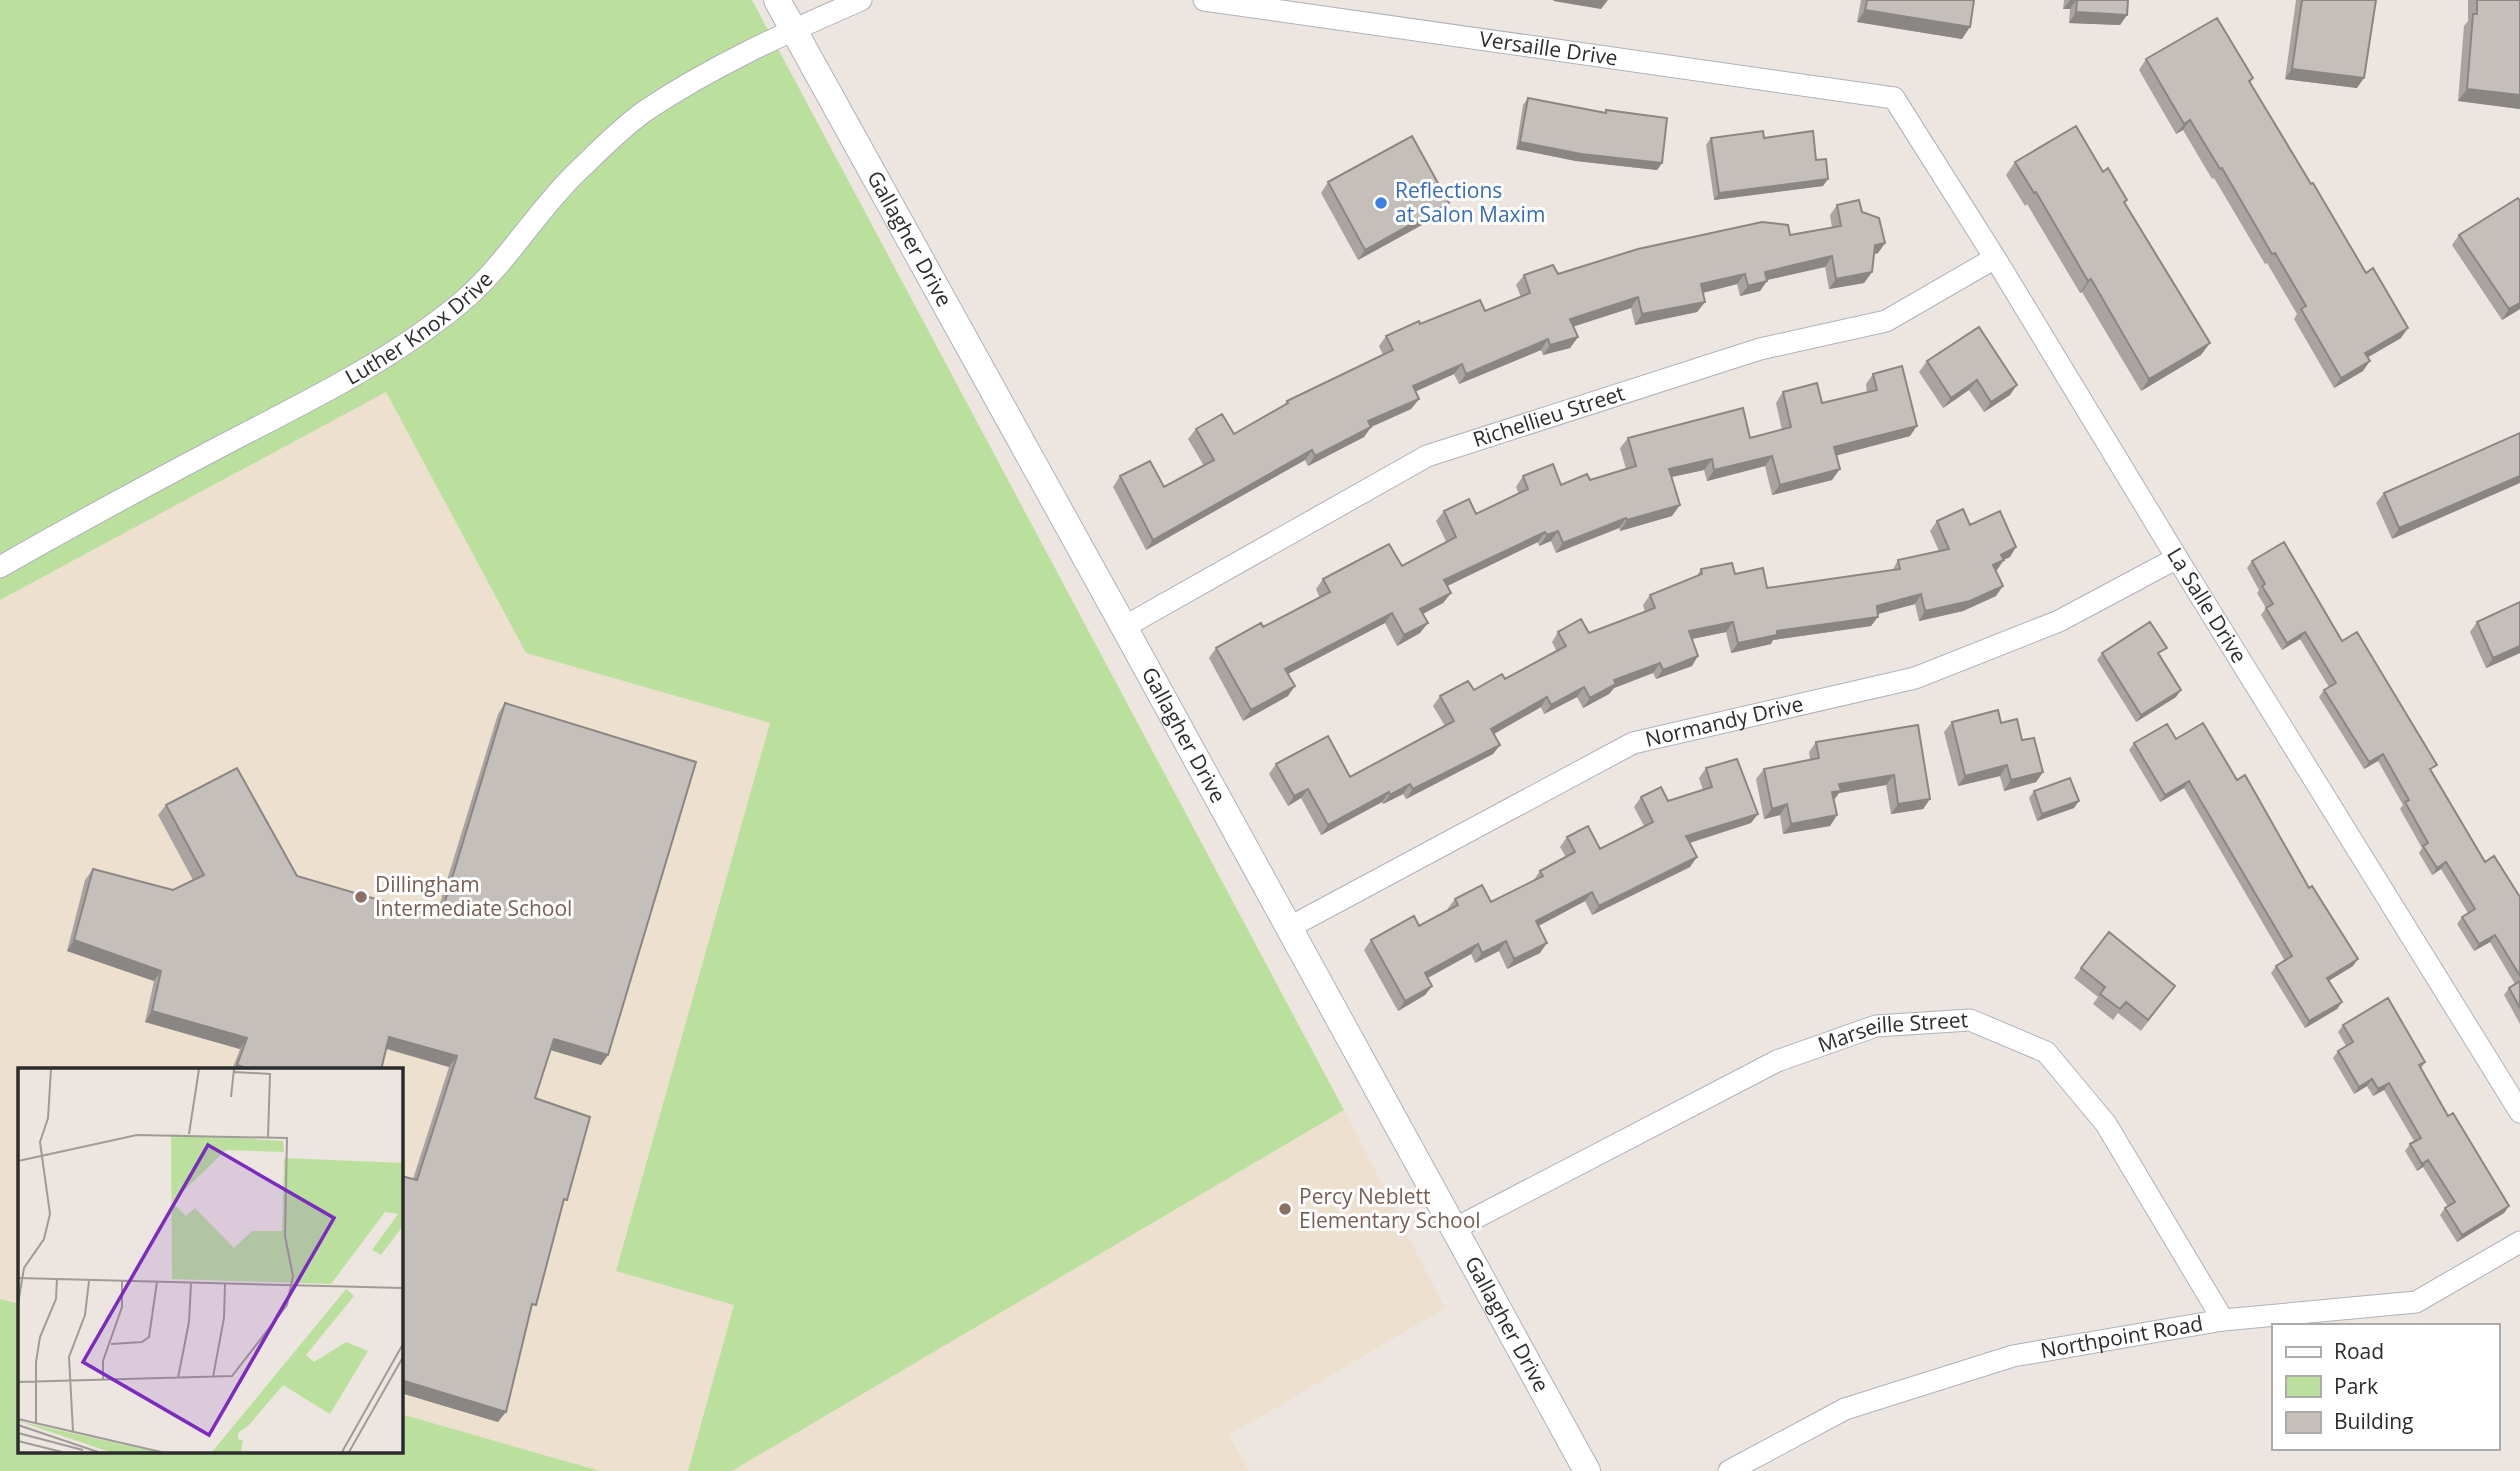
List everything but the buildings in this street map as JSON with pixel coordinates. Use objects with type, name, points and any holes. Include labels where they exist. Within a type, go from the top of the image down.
[{"type":"street","name":"Gallagher Drive","points":[[777,0],[1587,1471]]},
{"type":"street","points":[[793,30],[861,0]]},
{"type":"street","name":"Versaille Drive","points":[[1204,0],[1894,98]]},
{"type":"street","name":"Luther Knox Drive","points":[[0,567],[130,494],[337,386],[407,342],[460,304],[516,244],[576,173],[643,113],[715,69],[793,30]]},
{"type":"street","name":"La Salle Drive","points":[[1894,98],[2520,1112]]},
{"type":"street","name":"Richellieu Street","points":[[1124,627],[1427,456],[1760,349],[1886,321],[1995,258]]},
{"type":"street","name":"Normandy Drive","points":[[1290,928],[1633,743],[1915,678],[2059,621],[2177,558]]},
{"type":"street","name":"Marseille Street","points":[[1454,1229],[1776,1060],[1876,1026],[1970,1020],[2046,1052],[2106,1125],[2223,1320]]},
{"type":"street","name":"Northpoint Road","points":[[1729,1471],[1845,1409],[2013,1356],[2223,1320],[2416,1301],[2520,1242]]},
{"type":"shaded area","name":"Dillingham Intermediate School","points":[[386,392],[526,653],[770,723],[616,1271],[735,1305],[688,1471],[600,1471],[402,1414],[402,1068],[18,1068],[18,1304],[0,1299],[0,600]]},
{"type":"shaded area","name":"Percy Neblett Elementary School","points":[[1344,1110],[1445,1308],[1229,1435],[1249,1471],[732,1471]]},
{"type":"green space","points":[[0,0],[752,0],[1344,1110],[732,1471],[688,1471],[734,1305],[616,1271],[770,723],[526,653],[386,392],[0,600]]},
{"type":"green space","points":[[0,1299],[18,1304],[18,1454],[402,1454],[402,1414],[600,1471],[0,1471]]},
{"type":"place","name":"Reflections at Salon Maxim","points":[[1381,203]]},
{"type":"place","name":"Dillingham Intermediate School","points":[[361,897]]},
{"type":"place","name":"Percy Neblett Elementary School","points":[[1285,1209]]}]
